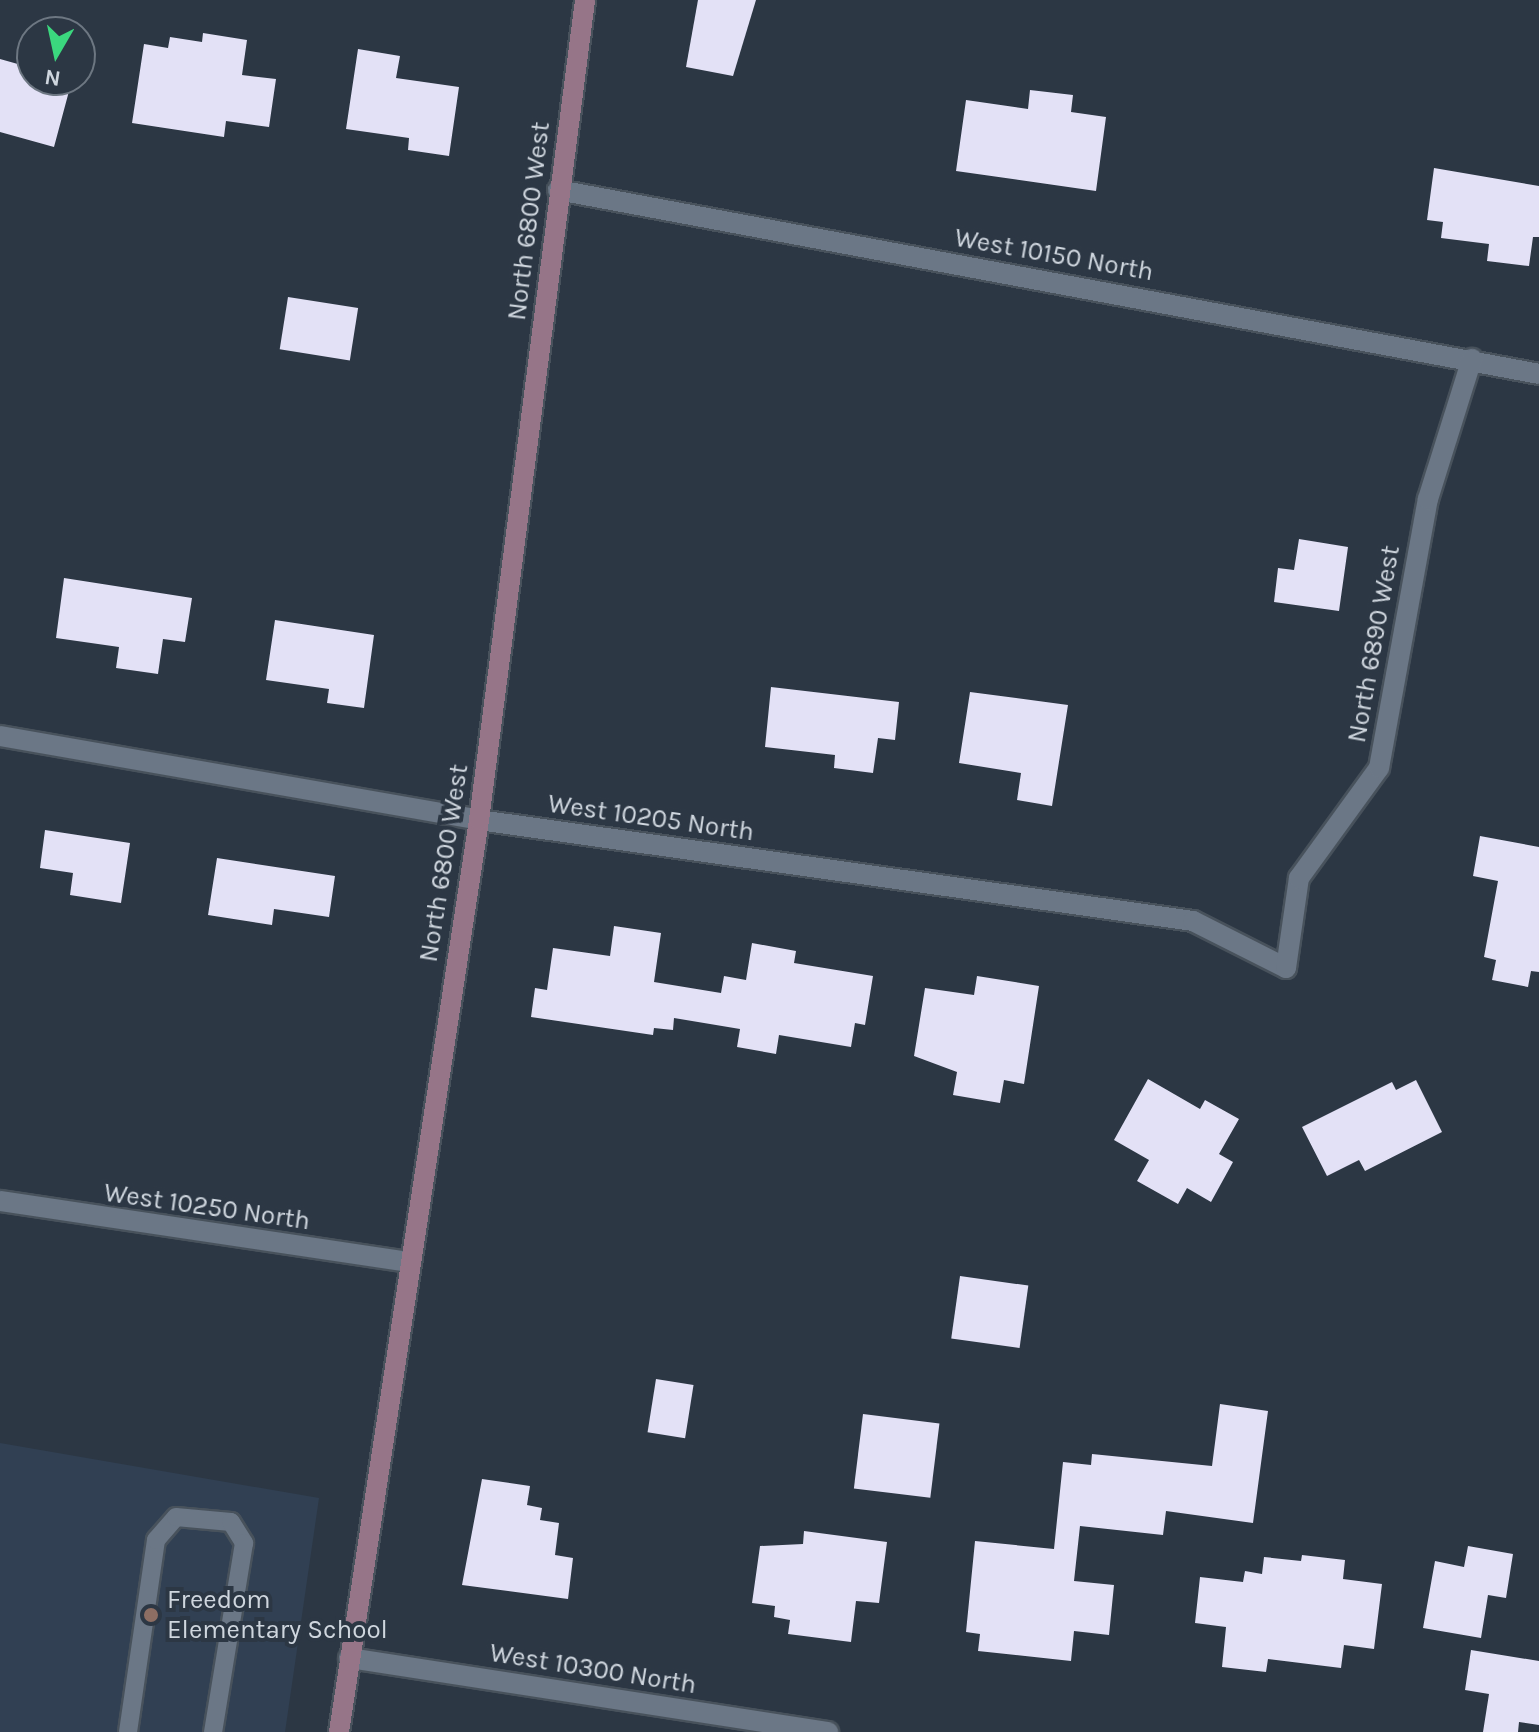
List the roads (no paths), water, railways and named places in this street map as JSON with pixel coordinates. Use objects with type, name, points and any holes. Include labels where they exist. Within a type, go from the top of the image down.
[{"type":"street","name":"North 6800 West","points":[[339,1732],[406,1262],[479,820],[558,190],[585,0]]},
{"type":"street","name":"West 10150 North","points":[[558,190],[1539,374]]},
{"type":"street","name":"North 6890 West","points":[[1286,968],[1299,878],[1379,768],[1428,499],[1472,359]]},
{"type":"street","name":"West 10205 North","points":[[0,736],[479,820],[1193,921],[1286,968]]},
{"type":"street","name":"West 10250 North","points":[[0,1201],[406,1262]]},
{"type":"street","name":"West 10300 North","points":[[349,1658],[828,1732]]},
{"type":"lane","points":[[128,1732],[156,1540],[176,1517],[231,1522],[244,1543],[213,1732]]},
{"type":"place","name":"Freedom Elementary School","points":[[151,1615]]}]
